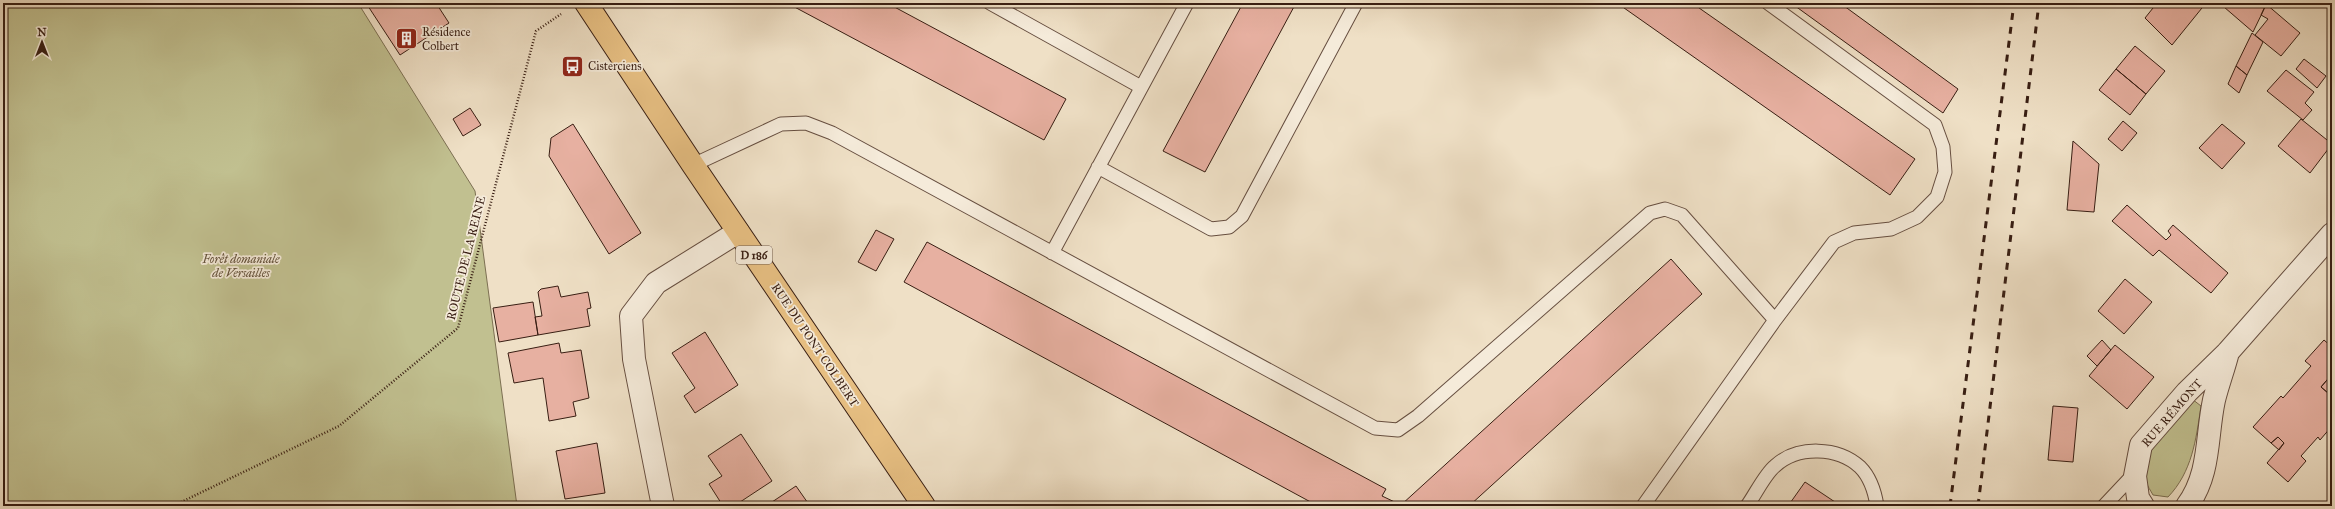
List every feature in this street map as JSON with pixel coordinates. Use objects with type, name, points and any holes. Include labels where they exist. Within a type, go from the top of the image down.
[{"type":"main road","name":"RUE DU PONT COLBERT","points":[[586,3],[738,232],[924,506]]},
{"type":"street","points":[[663,506],[634,359],[631,316],[656,283],[738,232]]},
{"type":"street","name":"RUE RÉMONT","points":[[2143,506],[2138,498],[2136,472],[2141,445],[2187,392],[2228,352],[2332,234]]},
{"type":"street","name":"RUE RÉMONT","points":[[2187,506],[2201,480],[2209,452],[2214,399],[2222,381],[2228,352]]},
{"type":"lane","points":[[990,3],[1141,87]]},
{"type":"lane","points":[[1052,253],[1187,3]]},
{"type":"lane","points":[[1098,168],[1211,229],[1229,227],[1242,216],[1356,3]]},
{"type":"lane","points":[[1643,506],[1775,320],[1834,242],[1854,233],[1891,229],[1917,217],[1937,198],[1944,172],[1943,148],[1935,125],[1768,3]]},
{"type":"lane","points":[[693,165],[781,124],[806,122],[832,133],[1374,428],[1398,430],[1418,416],[1650,213],[1665,209],[1682,215],[1775,320]]},
{"type":"lane","points":[[1747,506],[1775,466],[1796,454],[1821,451],[1843,456],[1861,468],[1874,489],[1877,506]]},
{"type":"lane","points":[[2104,506],[2136,472]]},
{"type":"path","name":"ROUTE DE LA REINE","points":[[173,506],[339,426],[458,328],[536,31],[566,11]]},
{"type":"green space","name":"Forêt domaniale de Versailles","points":[[3,3],[358,3],[475,191],[517,506],[3,506]]},
{"type":"green space","points":[[2192,399],[2201,406],[2195,443],[2188,466],[2183,477],[2168,497],[2153,495],[2146,481],[2148,457],[2160,436]]},
{"type":"building","name":"Résidence Colbert","points":[[366,3],[436,3],[449,23],[400,55]]},
{"type":"building","points":[[787,3],[887,3],[1066,99],[1044,140]]},
{"type":"building","points":[[1243,3],[1296,3],[1205,172],[1163,151]]},
{"type":"building","points":[[1617,3],[1692,3],[1915,159],[1890,195]]},
{"type":"building","points":[[1791,3],[1840,3],[1958,89],[1943,113]]},
{"type":"building","points":[[2157,3],[2206,3],[2172,45],[2145,18]]},
{"type":"building","points":[[2228,3],[2267,3],[2253,32],[2224,7]]},
{"type":"building","points":[[2266,4],[2300,33],[2281,56],[2255,35],[2268,19],[2261,15]]},
{"type":"building","points":[[2252,33],[2263,42],[2247,75],[2236,66]]},
{"type":"building","points":[[2135,46],[2165,71],[2146,94],[2116,69]]},
{"type":"building","points":[[2304,59],[2326,76],[2317,88],[2296,69]]},
{"type":"building","points":[[2236,66],[2247,75],[2239,93],[2228,84]]},
{"type":"building","points":[[2116,69],[2146,94],[2130,115],[2099,90]]},
{"type":"building","points":[[2286,70],[2314,92],[2305,103],[2312,110],[2303,120],[2267,91]]},
{"type":"building","points":[[470,108],[481,125],[463,136],[453,119]]},
{"type":"building","points":[[2301,119],[2332,144],[2310,173],[2278,146]]},
{"type":"building","points":[[2123,121],[2137,133],[2122,151],[2108,139]]},
{"type":"building","points":[[573,124],[641,233],[609,254],[549,156],[551,138]]},
{"type":"building","points":[[2222,124],[2245,143],[2222,169],[2199,148]]},
{"type":"building","points":[[2073,141],[2099,164],[2094,212],[2067,210]]},
{"type":"building","points":[[2127,205],[2166,240],[2171,235],[2168,231],[2173,225],[2228,273],[2211,293],[2159,250],[2153,256],[2112,221]]},
{"type":"building","points":[[876,230],[894,239],[876,271],[858,262]]},
{"type":"building","points":[[927,242],[1386,489],[1382,496],[1401,505],[1671,259],[1702,294],[1469,506],[1318,506],[904,282]]},
{"type":"building","points":[[2125,279],[2152,302],[2124,334],[2098,311]]},
{"type":"building","points":[[558,286],[561,297],[588,292],[591,308],[587,309],[590,326],[538,335],[535,317],[542,316],[538,292],[541,289]]},
{"type":"building","points":[[533,302],[538,335],[499,342],[493,308]]},
{"type":"building","points":[[705,332],[738,385],[695,413],[684,396],[695,388],[672,353]]},
{"type":"building","points":[[2102,340],[2111,350],[2097,366],[2087,356]]},
{"type":"building","points":[[2324,340],[2332,347],[2332,374],[2321,387],[2328,393],[2332,392],[2332,426],[2320,440],[2318,437],[2301,456],[2306,461],[2288,482],[2267,463],[2284,443],[2278,437],[2271,443],[2253,427],[2281,396],[2283,398],[2311,366],[2305,361]]},
{"type":"building","points":[[559,343],[561,353],[581,350],[589,398],[573,402],[576,416],[549,421],[543,378],[514,383],[508,353]]},
{"type":"building","points":[[2115,345],[2154,377],[2127,409],[2089,376]]},
{"type":"building","points":[[2327,380],[2332,385],[2332,392],[2328,393],[2321,387]]},
{"type":"building","points":[[2053,406],[2078,408],[2073,462],[2048,460]]},
{"type":"building","points":[[741,434],[772,481],[734,506],[723,506],[709,484],[722,476],[708,456]]},
{"type":"building","points":[[2278,437],[2284,443],[2279,450],[2271,443]]},
{"type":"building","points":[[597,443],[605,493],[565,499],[556,451]]},
{"type":"building","points":[[1805,482],[1841,506],[1788,506]]},
{"type":"building","points":[[796,486],[810,506],[766,506]]},
{"type":"railway","points":[[1950,506],[2014,3]]},
{"type":"railway","points":[[1978,506],[2039,3]]},
{"type":"place","name":"Résidence Colbert","points":[[407,39]]},
{"type":"place","name":"Cisterciens","points":[[573,66]]}]
